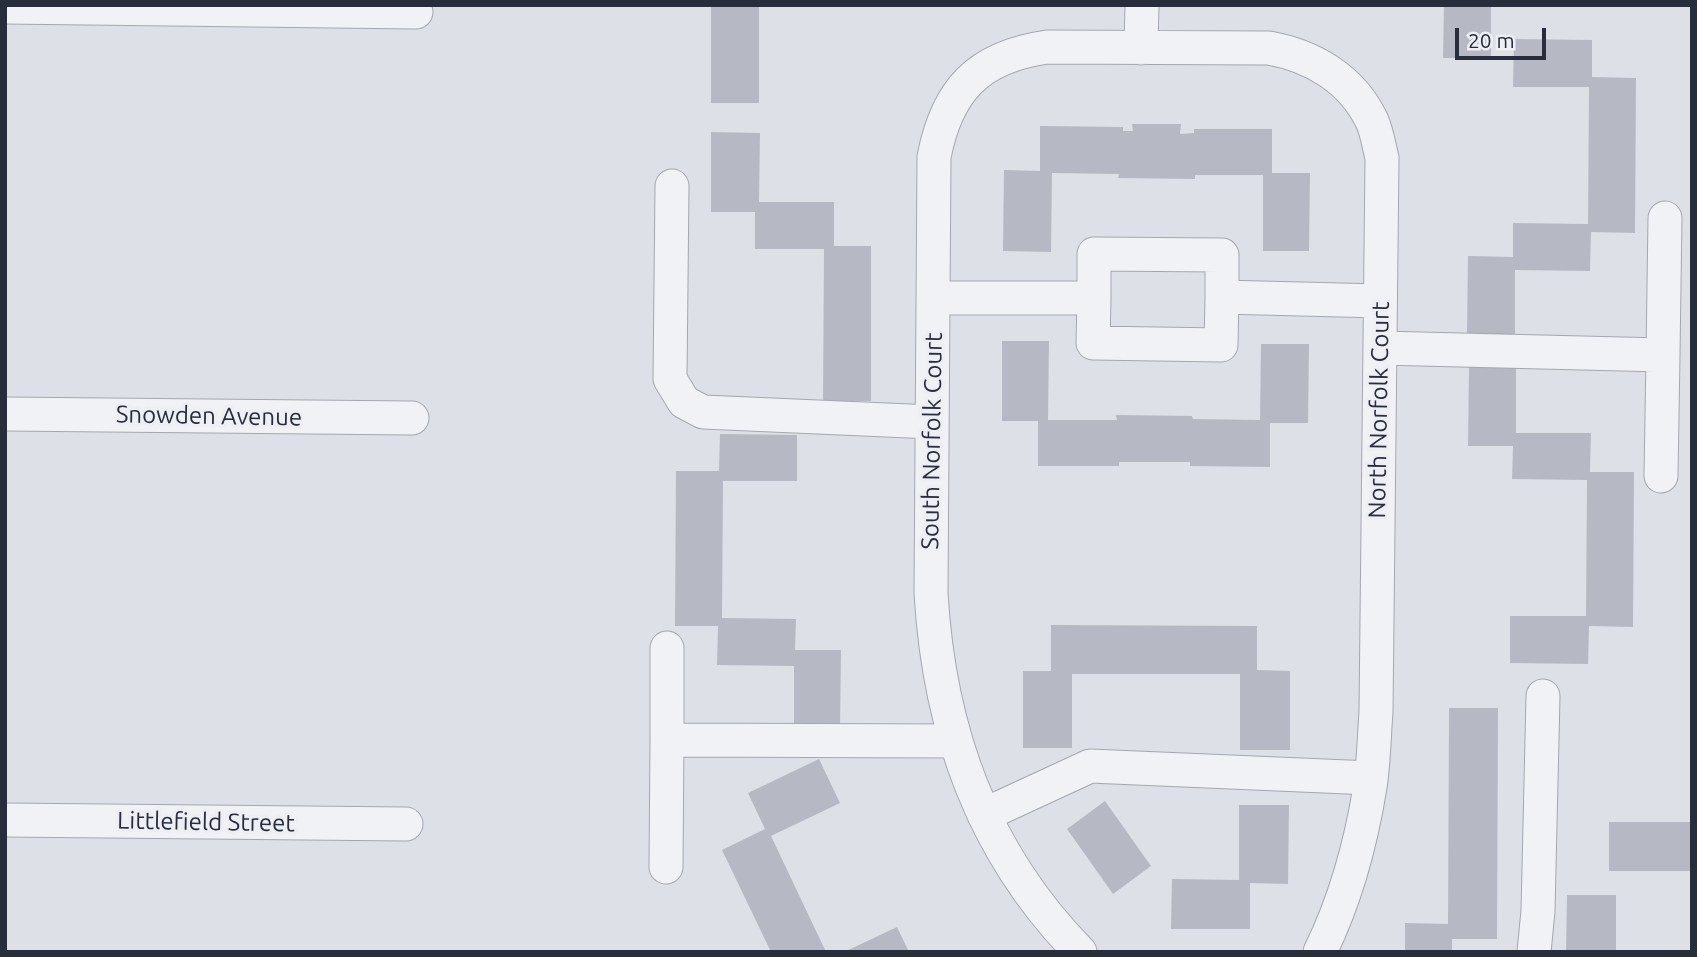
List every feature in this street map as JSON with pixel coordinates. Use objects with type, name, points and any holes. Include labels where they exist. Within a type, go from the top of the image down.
[{"type":"street","points":[[1141,48],[1142,5]]},
{"type":"street","points":[[5,7],[416,12]]},
{"type":"street","name":"South Norfolk Court","points":[[1080,952],[1033,898],[997,841],[967,777],[946,710],[934,642],[931,593],[934,157],[939,129],[947,109],[964,86],[986,67],[1026,50],[1047,47],[1141,48]]},
{"type":"street","name":"North Norfolk Court","points":[[1141,48],[1269,48],[1312,60],[1336,76],[1357,97],[1372,122],[1382,158],[1376,712],[1371,778],[1355,860],[1331,931],[1321,952]]},
{"type":"street","points":[[672,186],[670,379],[684,402],[703,412],[932,422]]},
{"type":"street","points":[[1661,476],[1665,218]]},
{"type":"street","points":[[1094,254],[1222,255],[1221,345],[1093,343],[1094,298],[1094,254]]},
{"type":"street","points":[[1222,297],[1380,301]]},
{"type":"street","points":[[934,298],[1094,298]]},
{"type":"street","points":[[1380,348],[1663,355]]},
{"type":"street","name":"Snowden Avenue","points":[[5,414],[412,418]]},
{"type":"street","points":[[666,867],[667,648]]},
{"type":"street","points":[[1534,952],[1538,911],[1544,696]]},
{"type":"street","points":[[667,740],[956,741]]},
{"type":"street","points":[[984,815],[1090,766],[1371,778]]},
{"type":"street","name":"Littlefield Street","points":[[5,820],[406,824]]},
{"type":"building","points":[[711,5],[759,5],[759,103],[711,103]]},
{"type":"building","points":[[1444,5],[1491,5],[1491,58],[1443,58]]},
{"type":"building","points":[[1514,39],[1592,40],[1592,77],[1636,78],[1635,233],[1591,232],[1590,271],[1515,270],[1515,335],[1467,334],[1468,256],[1513,257],[1513,223],[1588,224],[1589,87],[1513,87]]},
{"type":"building","points":[[1132,124],[1181,124],[1180,134],[1194,133],[1194,129],[1272,129],[1272,173],[1310,173],[1309,251],[1263,251],[1263,175],[1195,175],[1195,179],[1118,178],[1119,174],[1052,173],[1051,252],[1003,251],[1004,170],[1040,171],[1040,126],[1123,127],[1123,131],[1133,131]]},
{"type":"building","points":[[711,132],[760,133],[759,202],[834,202],[834,246],[871,246],[871,401],[823,401],[824,249],[755,249],[755,212],[711,212]]},
{"type":"building","points":[[1002,341],[1049,341],[1048,420],[1117,420],[1116,415],[1260,420],[1261,344],[1309,344],[1308,423],[1270,423],[1270,467],[1190,466],[1190,462],[1119,462],[1119,466],[1038,466],[1038,421],[1002,421]]},
{"type":"building","points":[[1469,367],[1516,368],[1516,433],[1591,433],[1590,472],[1634,472],[1633,627],[1589,626],[1588,664],[1510,663],[1510,616],[1586,616],[1587,480],[1512,479],[1513,446],[1468,446]]},
{"type":"building","points":[[720,434],[797,435],[797,481],[723,481],[722,618],[796,619],[795,650],[841,650],[840,730],[794,730],[794,666],[717,665],[718,626],[675,626],[676,471],[719,471]]},
{"type":"building","points":[[1051,625],[1257,626],[1257,670],[1290,671],[1290,750],[1240,750],[1240,674],[1072,674],[1072,748],[1023,748],[1023,671],[1051,671]]},
{"type":"building","points":[[1449,708],[1498,708],[1497,939],[1452,939],[1452,952],[1405,952],[1405,923],[1448,924]]},
{"type":"building","points":[[819,759],[840,803],[771,836],[826,952],[771,952],[722,850],[765,829],[748,793]]},
{"type":"building","points":[[1105,801],[1151,866],[1113,894],[1067,829]]},
{"type":"building","points":[[1239,805],[1289,805],[1288,884],[1250,883],[1250,929],[1171,929],[1172,879],[1239,880]]},
{"type":"building","points":[[1609,822],[1692,822],[1692,871],[1609,871]]},
{"type":"building","points":[[1567,895],[1616,895],[1616,952],[1566,952]]},
{"type":"building","points":[[897,927],[909,952],[844,952]]}]
